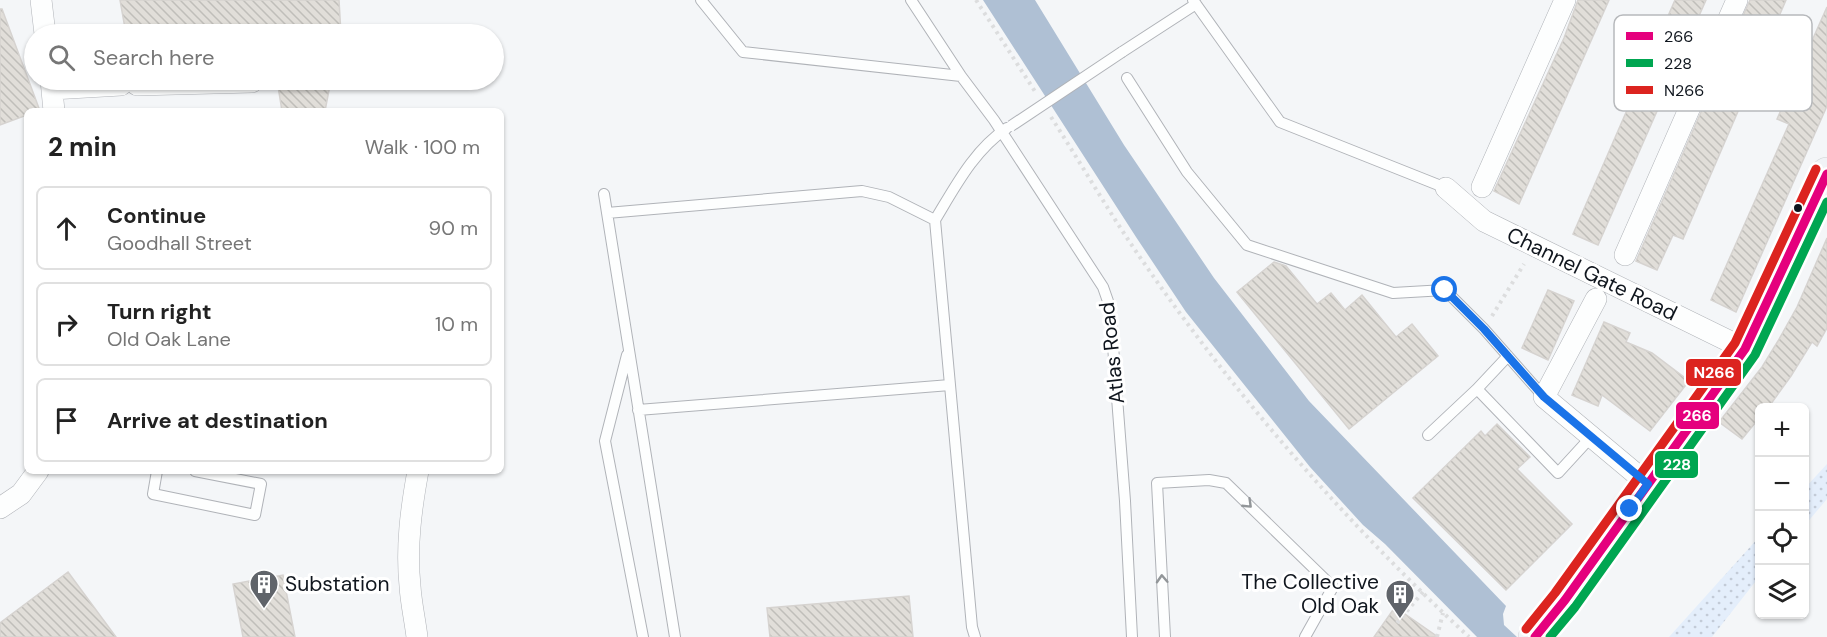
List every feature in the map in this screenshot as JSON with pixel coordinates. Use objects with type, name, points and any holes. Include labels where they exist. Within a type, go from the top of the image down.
[{"type":"main road","points":[[1540,630],[1745,349],[1827,174]]},
{"type":"street","points":[[41,0],[44,24]]},
{"type":"street","points":[[1482,187],[1565,0]]},
{"type":"street","points":[[1730,15],[1737,0]]},
{"type":"street","points":[[52,90],[54,108]]},
{"type":"street","points":[[1625,255],[1688,111]]},
{"type":"street","name":"Channel Gate Road","points":[[1446,188],[1484,221],[1745,349]]},
{"type":"street","points":[[1596,299],[1544,397],[1648,484]]},
{"type":"street","points":[[0,508],[21,494],[36,474]]},
{"type":"street","points":[[417,474],[411,512],[408,554],[417,637]]},
{"type":"lane","points":[[700,0],[743,52],[961,76]]},
{"type":"lane","name":"Atlas Road","points":[[911,0],[961,76],[1006,129],[1103,287],[1110,307],[1125,501],[1132,637]]},
{"type":"lane","points":[[975,637],[972,627],[935,220],[974,159],[1006,129],[1194,2],[1280,122],[1446,188]]},
{"type":"lane","points":[[1127,78],[1187,172],[1247,245],[1393,293],[1445,290],[1484,329],[1544,397]]},
{"type":"lane","points":[[607,213],[862,191],[889,197],[935,220]]},
{"type":"lane","points":[[604,194],[675,637]]},
{"type":"lane","points":[[628,349],[605,441],[643,637]]},
{"type":"lane","points":[[1428,435],[1508,356]]},
{"type":"lane","points":[[638,410],[950,385]]},
{"type":"lane","points":[[1477,389],[1558,473],[1592,437]]},
{"type":"lane","points":[[156,474],[153,495],[255,515],[261,484],[210,474]]},
{"type":"lane","points":[[1165,637],[1157,483],[1209,480],[1226,483],[1333,587],[1305,637]]},
{"type":"path","points":[[976,0],[1040,99]]},
{"type":"path","points":[[1046,108],[1143,262],[1203,345],[1308,472],[1361,531],[1469,637]]},
{"type":"path","points":[[1484,329],[1536,246]]},
{"type":"path","points":[[1397,623],[1423,592]]},
{"type":"path","points":[[1437,637],[1443,613]]},
{"type":"shaded area","points":[[1827,464],[1827,499],[1809,520],[1809,511],[1809,484]]},
{"type":"shaded area","points":[[1755,541],[1755,582],[1712,637],[1669,637]]},
{"type":"water","points":[[983,0],[1035,0],[1124,145],[1214,278],[1309,401],[1506,606],[1503,614],[1504,625],[1517,637],[1477,637],[1385,544],[1363,525],[1310,467],[1186,312]]},
{"type":"building","points":[[120,0],[339,0],[340,24],[124,24]]},
{"type":"building","points":[[1578,0],[1609,0],[1519,204],[1494,191],[1564,38]]},
{"type":"building","points":[[1675,0],[1706,0],[1699,15],[1668,15]]},
{"type":"building","points":[[1750,0],[1786,0],[1780,15],[1743,15]]},
{"type":"building","points":[[1827,7],[1827,106],[1736,312],[1711,300],[1789,124],[1777,119],[1781,111],[1812,111],[1812,41]]},
{"type":"building","points":[[0,9],[2,9],[24,68],[24,90],[32,90],[39,108],[24,108],[24,116],[0,125]]},
{"type":"building","points":[[279,90],[329,90],[326,108],[282,108]]},
{"type":"building","points":[[1627,111],[1657,111],[1598,245],[1573,234]]},
{"type":"building","points":[[1702,111],[1738,111],[1683,239],[1673,235],[1657,270],[1636,261]]},
{"type":"building","points":[[1827,238],[1827,328],[1817,346],[1812,342],[1772,403],[1755,403],[1755,423],[1742,439],[1719,422],[1762,367],[1797,307]]},
{"type":"building","points":[[1274,262],[1286,266],[1317,304],[1331,293],[1345,310],[1362,295],[1396,337],[1412,324],[1438,356],[1349,429],[1237,292]]},
{"type":"building","points":[[1548,290],[1574,301],[1548,360],[1522,348]]},
{"type":"building","points":[[1604,322],[1630,333],[1626,342],[1652,353],[1689,381],[1650,431],[1602,395],[1598,406],[1572,395]]},
{"type":"building","points":[[1497,424],[1530,457],[1517,469],[1572,524],[1506,590],[1413,498],[1481,431],[1485,436]]},
{"type":"building","points":[[68,572],[116,637],[0,637],[0,623]]},
{"type":"building","name":"Substation","points":[[283,575],[295,637],[243,637],[233,584]]},
{"type":"building","points":[[909,596],[913,637],[770,637],[767,608]]},
{"type":"building","name":"The Collective Old Oak","points":[[1395,607],[1438,637],[1374,637]]},
{"type":"transit line","name":"N266","points":[[1526,629],[1555,593],[1735,343],[1816,169]]},
{"type":"transit line","name":"266","points":[[1535,637],[1565,600],[1745,349],[1827,174]]},
{"type":"transit line","name":"228","points":[[1550,637],[1575,607],[1755,355],[1827,202]]},
{"type":"place","name":"Substation","points":[[264,610]]},
{"type":"place","name":"The Collective Old Oak","points":[[1400,620]]},
{"type":"route","points":[[1445,290],[1484,329],[1544,397],[1648,484],[1630,509]]}]
